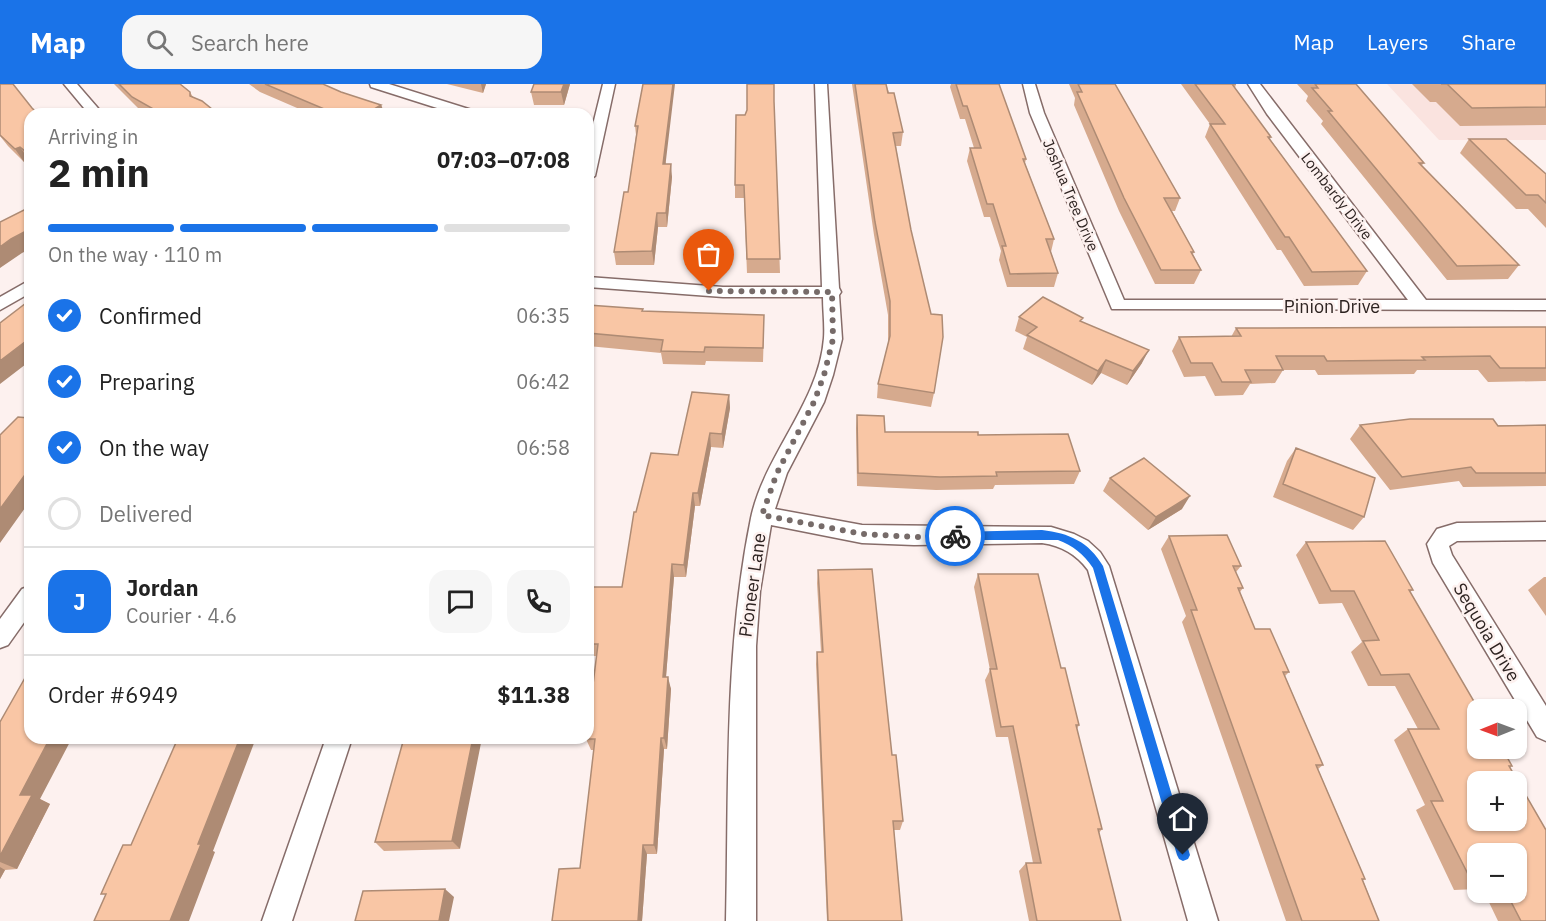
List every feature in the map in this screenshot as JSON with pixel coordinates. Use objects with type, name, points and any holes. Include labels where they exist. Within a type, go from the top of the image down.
[{"type":"street","points":[[70,84],[91,108]]},
{"type":"street","points":[[376,84],[451,108]]},
{"type":"street","points":[[594,127],[609,84]]},
{"type":"street","name":"Pioneer Lane","points":[[741,921],[744,646],[749,591],[762,515],[777,473],[814,402],[833,339],[821,84]]},
{"type":"street","name":"Joshua Tree Drive","points":[[1029,84],[1037,113],[1118,305]]},
{"type":"street","name":"Lombardy Drive","points":[[1254,84],[1272,111],[1422,306]]},
{"type":"street","points":[[594,282],[723,292],[832,292]]},
{"type":"street","points":[[0,305],[24,289]]},
{"type":"street","name":"Pinion Drive","points":[[1118,305],[1546,305]]},
{"type":"street","points":[[762,515],[862,534],[914,537],[1042,534],[1059,536],[1075,542],[1089,553],[1098,566],[1203,921]]},
{"type":"street","name":"Sequoia Drive","points":[[1546,531],[1457,532],[1445,535],[1438,544],[1441,557],[1546,729]]},
{"type":"street","points":[[0,638],[24,604]]},
{"type":"street","points":[[277,921],[337,744]]},
{"type":"shaded area","points":[[1387,84],[1546,84],[1546,140],[1439,140]]},
{"type":"building","points":[[0,84],[13,84],[32,108],[24,108],[24,150],[20,147],[15,149],[0,135]]},
{"type":"building","points":[[119,84],[180,84],[190,92],[190,96],[211,108],[151,108],[132,97]]},
{"type":"building","points":[[265,84],[323,84],[381,105],[376,108],[322,108]]},
{"type":"building","points":[[534,84],[564,84],[561,92],[531,92]]},
{"type":"building","points":[[643,84],[673,84],[663,164],[671,164],[666,213],[657,213],[652,251],[614,252],[624,192],[628,192],[638,126],[635,126]]},
{"type":"building","points":[[747,84],[774,84],[780,259],[747,259],[744,185],[735,185],[736,115],[745,115],[747,110]]},
{"type":"building","points":[[855,84],[886,84],[888,93],[894,93],[903,132],[893,133],[911,230],[931,314],[942,315],[943,337],[934,393],[878,384],[890,336],[890,301],[875,222]]},
{"type":"building","points":[[956,84],[999,84],[1026,159],[1023,159],[1054,239],[1046,239],[1058,273],[1010,274],[1002,246],[1006,246],[993,204],[987,204],[970,148],[981,148],[967,106],[963,106]]},
{"type":"building","points":[[1078,84],[1115,84],[1180,198],[1164,198],[1194,252],[1191,252],[1201,270],[1161,270],[1124,198],[1077,92],[1082,92]]},
{"type":"building","points":[[1195,84],[1232,84],[1271,137],[1268,137],[1367,271],[1312,272],[1289,237],[1285,237],[1210,124],[1225,124]]},
{"type":"building","points":[[1315,84],[1356,84],[1424,163],[1419,163],[1519,265],[1457,266],[1328,111],[1332,111],[1312,88],[1318,88]]},
{"type":"building","points":[[1447,84],[1546,84],[1546,107],[1472,108]]},
{"type":"building","points":[[1469,139],[1506,139],[1546,174],[1546,203],[1538,195],[1526,195]]},
{"type":"building","points":[[24,210],[24,232],[0,247],[0,222]]},
{"type":"building","points":[[1043,297],[1083,318],[1080,321],[1149,350],[1133,371],[1106,360],[1098,371],[1027,335],[1037,327],[1019,317]]},
{"type":"building","points":[[24,305],[24,343],[0,361],[0,323]]},
{"type":"building","points":[[594,305],[643,309],[642,311],[764,315],[763,348],[705,347],[704,352],[661,351],[663,340],[594,334]]},
{"type":"building","points":[[1546,327],[1546,368],[1500,368],[1490,356],[1422,357],[1425,360],[1327,361],[1324,356],[1276,356],[1283,370],[1245,370],[1251,382],[1222,382],[1212,363],[1191,363],[1179,337],[1241,336],[1236,328]]},
{"type":"building","points":[[692,392],[729,395],[722,434],[710,433],[698,493],[693,493],[684,565],[672,564],[663,677],[668,677],[664,738],[661,738],[654,845],[643,845],[638,921],[552,921],[559,869],[580,868],[595,739],[594,676],[598,644],[594,644],[594,587],[622,587],[634,512],[636,512],[651,453],[678,455]]},
{"type":"building","points":[[857,415],[884,416],[885,432],[978,432],[978,435],[1068,434],[1080,471],[996,472],[997,476],[940,477],[858,473]]},
{"type":"building","points":[[18,417],[24,418],[24,476],[0,509],[0,435]]},
{"type":"building","points":[[1410,419],[1493,419],[1498,426],[1546,425],[1546,473],[1476,473],[1471,467],[1402,477],[1360,425]]},
{"type":"building","points":[[1296,448],[1375,478],[1364,517],[1283,484]]},
{"type":"building","points":[[1144,458],[1190,496],[1156,517],[1110,478]]},
{"type":"building","points":[[1227,535],[1241,566],[1233,566],[1243,588],[1238,588],[1255,629],[1270,629],[1289,672],[1283,672],[1323,765],[1316,765],[1365,879],[1362,879],[1379,921],[1302,921],[1191,610],[1197,610],[1169,536]]},
{"type":"building","points":[[1385,541],[1413,590],[1409,590],[1473,699],[1467,699],[1467,759],[1508,759],[1512,766],[1509,766],[1512,771],[1467,771],[1467,831],[1527,831],[1527,797],[1546,830],[1546,921],[1521,921],[1512,903],[1527,903],[1527,843],[1467,843],[1467,872],[1431,801],[1443,801],[1408,729],[1439,729],[1409,674],[1381,675],[1363,641],[1379,640],[1354,591],[1331,591],[1306,542]]},
{"type":"building","points":[[872,569],[892,755],[896,755],[903,821],[893,821],[902,921],[828,921],[817,652],[823,652],[818,570]]},
{"type":"building","points":[[978,574],[1038,574],[1061,668],[1065,668],[1079,725],[1076,725],[1102,829],[1098,829],[1121,921],[1037,921],[1026,863],[1041,863],[1013,726],[1001,727],[990,669],[997,669]]},
{"type":"building","points":[[24,680],[24,744],[47,744],[20,795],[32,795],[0,856],[0,722]]},
{"type":"building","points":[[175,744],[238,744],[170,921],[94,921],[106,894],[101,894],[123,845],[131,845]]},
{"type":"building","points":[[402,744],[472,744],[452,841],[375,842]]},
{"type":"building","points":[[445,889],[439,921],[355,921],[363,891]]},
{"type":"way so far","points":[[709,291],[832,292],[833,339],[824,375],[814,402],[777,473],[762,515],[862,534],[914,537],[955,536]]},
{"type":"route","points":[[955,536],[1042,534],[1059,536],[1075,542],[1089,553],[1098,566],[1183,855]]}]
